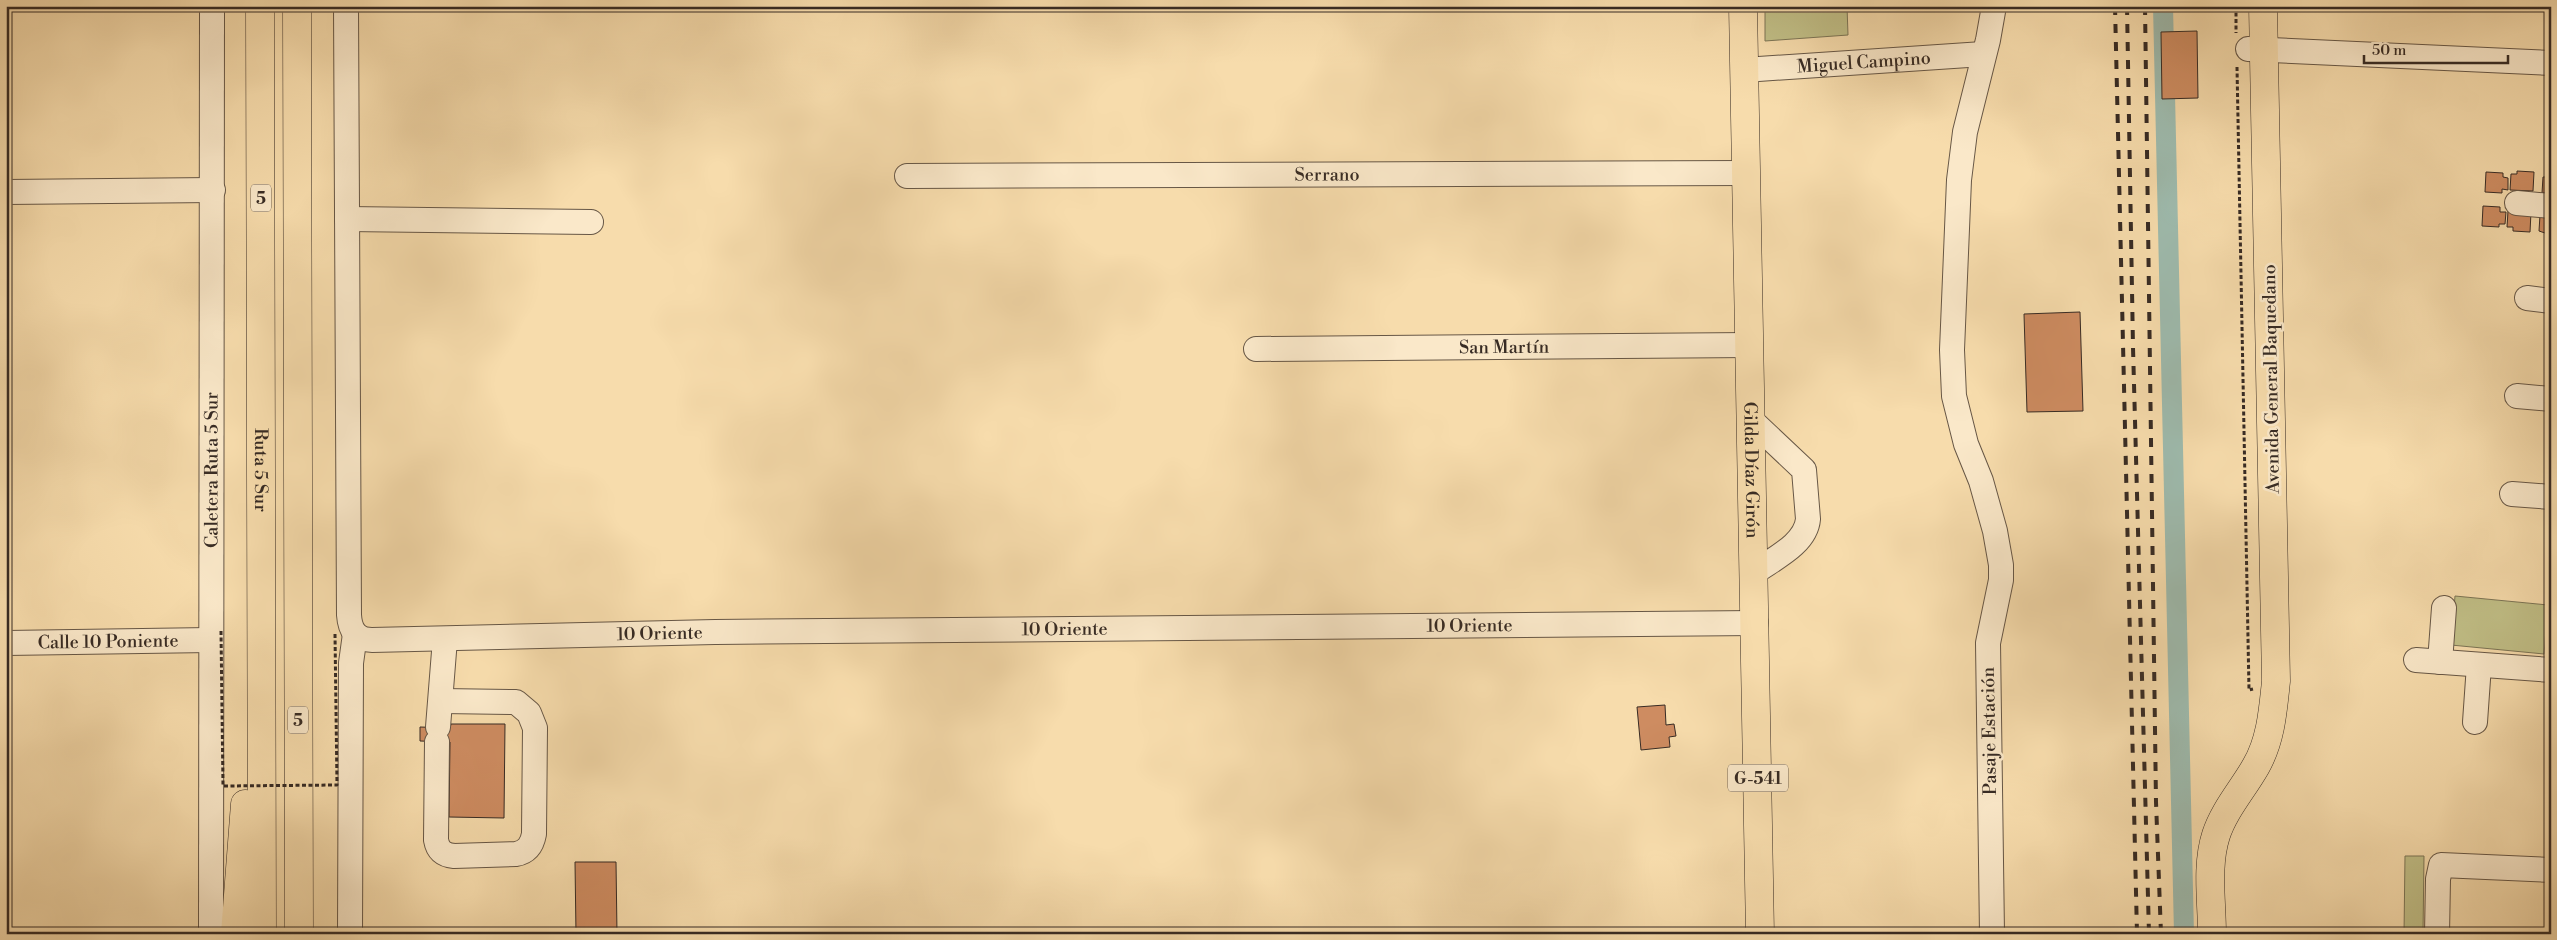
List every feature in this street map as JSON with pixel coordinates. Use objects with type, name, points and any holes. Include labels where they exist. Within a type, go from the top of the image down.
[{"type":"main road","name":"Ruta 5 Sur","points":[[260,6],[262,934]]},
{"type":"main road","name":"Ruta 5 Sur","points":[[297,6],[299,934]]},
{"type":"main road","name":"Gilda Díaz Girón","points":[[1743,6],[1756,623],[1760,934]]},
{"type":"main road","name":"Avenida General Baquedano","points":[[2247,6],[2246,50],[2263,751]]},
{"type":"main road","name":"Avenida General Baquedano","points":[[2212,934],[2211,866],[2216,836],[2221,823],[2263,751],[2274,702],[2276,652],[2246,50],[2263,6]]},
{"type":"main road","points":[[235,934],[261,636]]},
{"type":"street","name":"Caletera Ruta 5 Sur","points":[[211,934],[216,636],[212,6]]},
{"type":"street","points":[[346,6],[349,615],[354,636],[351,663],[350,934]]},
{"type":"street","name":"Pasaje Estación","points":[[1992,934],[1988,658],[1990,628],[2001,580],[2001,565],[1995,531],[1981,481],[1966,444],[1954,396],[1952,350],[1961,160],[1965,132],[1994,6]]},
{"type":"street","points":[[2246,50],[2551,63]]},
{"type":"street","name":"Miguel Campino","points":[[1744,70],[1983,54]]},
{"type":"street","name":"Serrano","points":[[907,176],[1746,173]]},
{"type":"street","points":[[6,192],[213,190]]},
{"type":"street","points":[[2517,203],[2551,206]]},
{"type":"street","points":[[348,219],[591,222]]},
{"type":"street","points":[[2527,298],[2551,300]]},
{"type":"street","name":"San Martín","points":[[1256,349],[1750,345]]},
{"type":"street","points":[[2517,396],[2551,399]]},
{"type":"street","points":[[1752,420],[1804,470],[1808,519],[1802,537],[1755,572]]},
{"type":"street","points":[[2512,494],[2551,497]]},
{"type":"street","points":[[2440,662],[2444,608]]},
{"type":"street","name":"10 Oriente","points":[[354,636],[444,639],[715,632],[1756,623]]},
{"type":"street","name":"Calle 10 Poniente","points":[[6,643],[216,636]]},
{"type":"street","points":[[442,701],[516,702],[529,713],[535,728],[534,834],[533,840],[525,851],[516,854],[447,856],[439,849],[436,840],[438,734],[442,701],[444,639]]},
{"type":"street","points":[[2416,660],[2551,670]]},
{"type":"street","points":[[2475,722],[2478,665]]},
{"type":"street","points":[[2436,934],[2438,879],[2441,865],[2551,870]]},
{"type":"path","points":[[2236,6],[2246,50],[2249,690],[2261,688]]},
{"type":"path","points":[[216,636],[223,786],[336,785],[354,636]]},
{"type":"shaded area","points":[[1765,6],[1847,6],[1848,35],[1765,41]]},
{"type":"shaded area","points":[[2455,596],[2548,605],[2544,654],[2451,645]]},
{"type":"shaded area","points":[[2405,856],[2424,856],[2423,934],[2404,934]]},
{"type":"building","points":[[2197,31],[2198,98],[2162,99],[2161,32]]},
{"type":"building","points":[[2517,171],[2534,172],[2533,191],[2510,190],[2511,174],[2517,174]]},
{"type":"building","points":[[2486,172],[2503,173],[2503,177],[2508,178],[2508,190],[2502,189],[2502,193],[2485,192]]},
{"type":"building","points":[[2549,174],[2551,193],[2542,193],[2543,177],[2549,177]]},
{"type":"building","points":[[2483,206],[2500,207],[2500,212],[2506,212],[2505,224],[2499,224],[2499,227],[2482,226]]},
{"type":"building","points":[[2508,211],[2531,212],[2530,232],[2513,231],[2513,227],[2507,227]]},
{"type":"building","points":[[2540,215],[2551,215],[2551,235],[2539,231]]},
{"type":"building","points":[[2080,312],[2083,411],[2027,412],[2024,314]]},
{"type":"building","points":[[1665,705],[1666,725],[1674,724],[1676,736],[1669,737],[1670,747],[1641,750],[1637,707]]},
{"type":"building","points":[[451,724],[505,724],[504,818],[449,817],[450,742],[420,741],[420,727],[450,728]]},
{"type":"building","points":[[575,862],[616,862],[617,934],[576,934]]},
{"type":"waterway","points":[[2163,6],[2184,934]]},
{"type":"railway","points":[[2115,6],[2137,934]]},
{"type":"railway","points":[[2127,6],[2133,347],[2149,934]]},
{"type":"railway","points":[[2145,6],[2156,802],[2161,934]]}]
